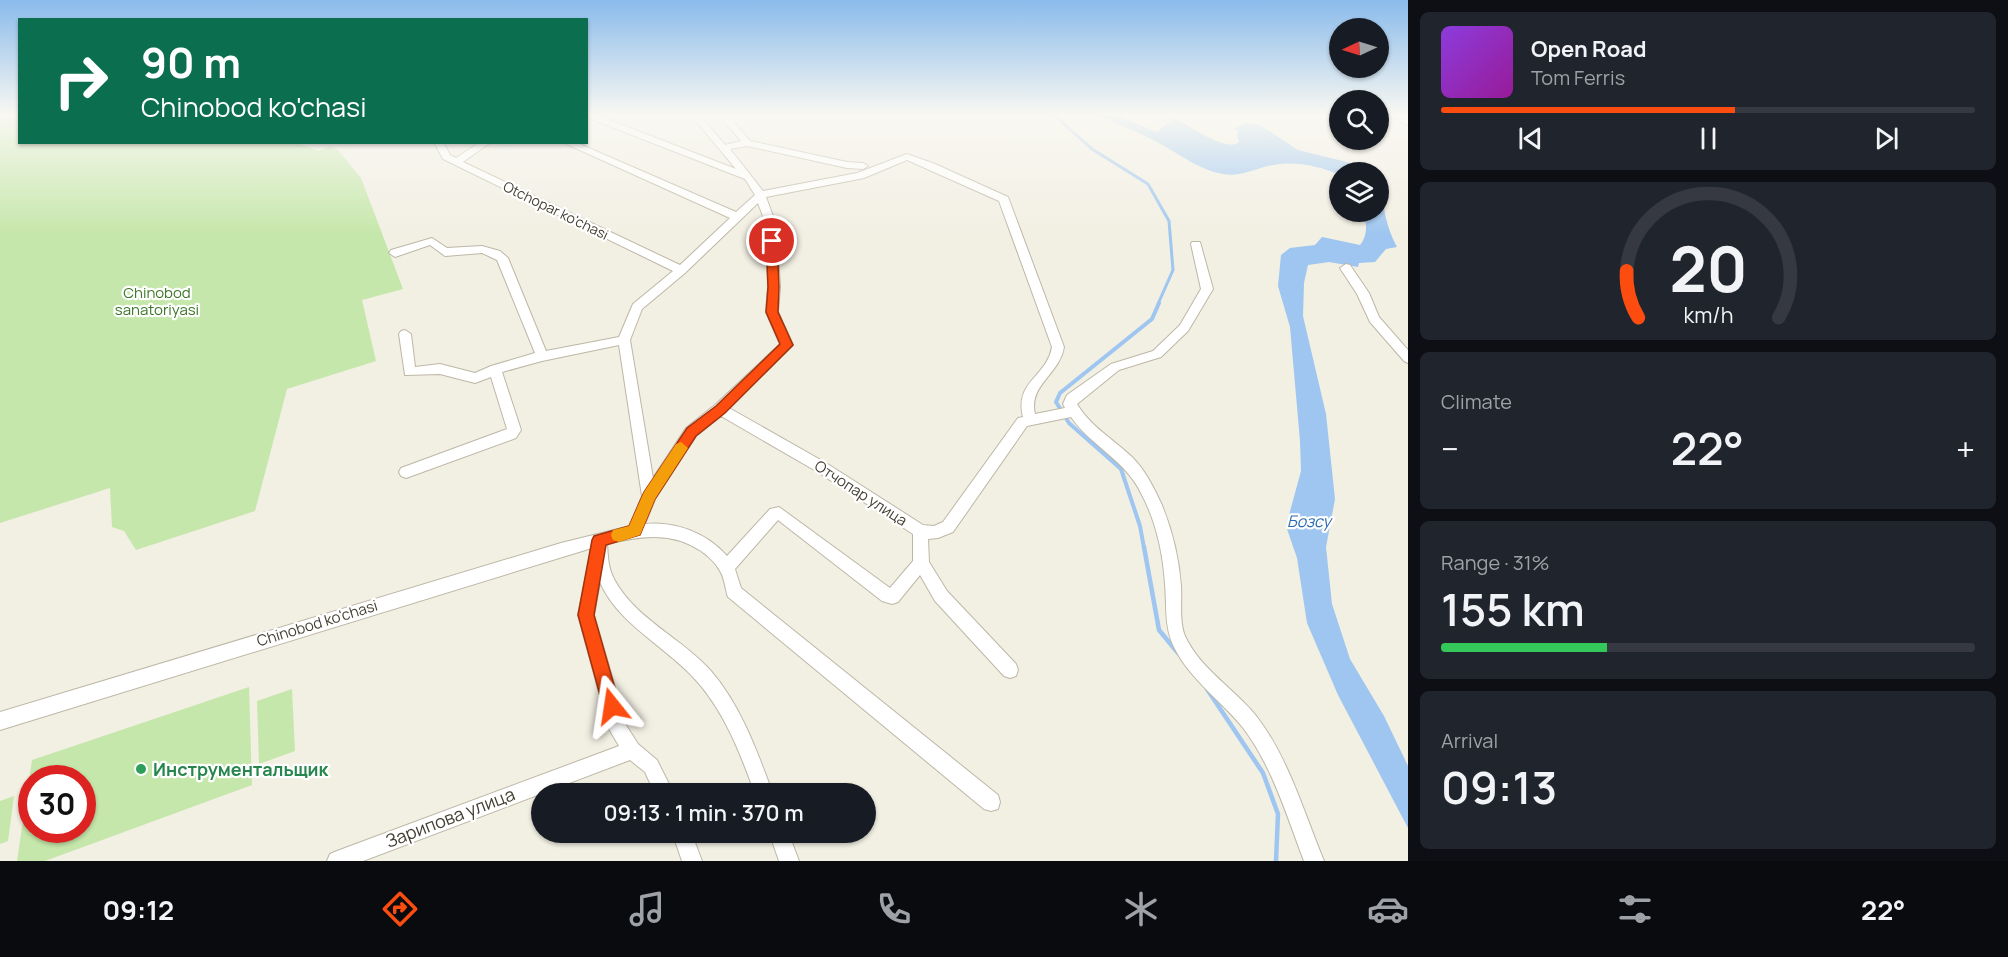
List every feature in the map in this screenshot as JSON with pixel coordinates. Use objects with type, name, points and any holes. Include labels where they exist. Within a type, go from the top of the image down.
[{"type":"street","name":"Otchopar ko'chasi","points":[[444,154],[446,158],[681,270]]},
{"type":"street","points":[[456,162],[468,154]]},
{"type":"street","points":[[594,154],[737,217]]},
{"type":"street","points":[[689,154],[749,178]]},
{"type":"street","points":[[635,531],[649,496],[691,432],[720,410],[787,345],[772,312],[774,287],[769,219],[760,195],[728,154]]},
{"type":"street","points":[[797,154],[863,166]]},
{"type":"street","points":[[649,496],[624,340],[638,308],[646,298],[681,270],[760,195],[860,176],[907,157],[998,195],[1007,203],[1058,347],[1058,353],[1045,374],[1031,388],[1027,400],[1030,420],[1074,411]]},
{"type":"street","points":[[395,253],[432,241],[445,252],[474,249],[498,254],[502,258],[542,356]]},
{"type":"street","points":[[1196,244],[1207,289],[1184,328],[1157,354],[1115,367],[1072,399],[1070,404],[1074,411],[1128,461],[1142,480],[1171,556],[1174,588],[1172,615],[1180,644],[1200,671],[1247,719],[1259,735],[1284,787],[1314,861]]},
{"type":"street","points":[[1346,268],[1363,293],[1374,319],[1408,358]]},
{"type":"street","points":[[405,334],[409,372],[440,369],[480,378],[495,369],[542,356],[624,340]]},
{"type":"street","points":[[406,472],[511,434],[514,430],[495,369]]},
{"type":"street","name":"Отчопар улица","points":[[720,410],[821,467],[920,531],[938,532],[948,527],[1023,423],[1030,420]]},
{"type":"street","points":[[921,563],[892,597],[888,596],[784,515],[776,513],[727,567],[734,592],[991,802]]},
{"type":"street","name":"Chinobod ko'chasi","points":[[0,720],[415,594],[635,531],[665,530],[690,538],[714,551],[727,567]]},
{"type":"street","points":[[920,531],[921,563],[941,596],[1010,670]]},
{"type":"street","points":[[599,540],[586,615],[618,729],[632,750],[651,766],[660,783]]},
{"type":"street","points":[[599,540],[602,568],[615,594],[684,655],[705,677],[738,728],[760,783]]},
{"type":"street","name":"Зарипова улица","points":[[337,861],[632,750]]},
{"type":"street","points":[[685,843],[692,861]]},
{"type":"street","points":[[782,843],[789,861]]},
{"type":"green space","name":"Chinobod sanatoriyasi","points":[[0,154],[341,154],[361,178],[403,289],[362,300],[376,361],[287,389],[255,511],[136,550],[124,531],[112,527],[110,488],[0,523]]},
{"type":"green space","name":"Инструментальщик","points":[[249,687],[252,785],[96,842],[96,765],[31,765],[32,760]]},
{"type":"green space","points":[[292,689],[295,751],[259,764],[257,701]]},
{"type":"green space","points":[[14,796],[8,841],[0,844],[0,801]]},
{"type":"green space","name":"Инструментальщик","points":[[20,843],[94,843],[45,861],[17,861]]},
{"type":"water","points":[[1178,154],[1315,154],[1347,162],[1329,162],[1329,171],[1314,166],[1286,163],[1240,174],[1229,175],[1214,172]]},
{"type":"water","name":"Бозсу","points":[[1365,222],[1387,222],[1397,247],[1386,249],[1375,262],[1359,263],[1358,267],[1329,262],[1308,265],[1304,283],[1303,316],[1326,414],[1335,499],[1326,547],[1332,604],[1350,659],[1384,716],[1408,766],[1408,828],[1338,695],[1307,623],[1297,558],[1286,526],[1301,471],[1290,327],[1278,286],[1281,255],[1290,248],[1315,245],[1322,237],[1360,245],[1366,229]]},
{"type":"waterway","points":[[1100,154],[1148,184],[1169,221],[1173,270],[1158,304]]},
{"type":"waterway","points":[[1144,548],[1140,526],[1121,469],[1069,423],[1056,402],[1060,393],[1152,319],[1159,303]]},
{"type":"waterway","points":[[1144,547],[1159,630],[1178,653]]},
{"type":"waterway","points":[[1207,689],[1263,773],[1278,814],[1276,861]]},
{"type":"slow traffic","points":[[619,535],[635,531],[649,496],[681,448]]},
{"type":"place","name":"Инструментальщик","points":[[141,769]]},
{"type":"route","points":[[612,706],[586,615],[599,540],[635,531],[649,496],[691,432],[705,419],[720,410],[787,345],[772,312],[774,287],[772,241]]}]
